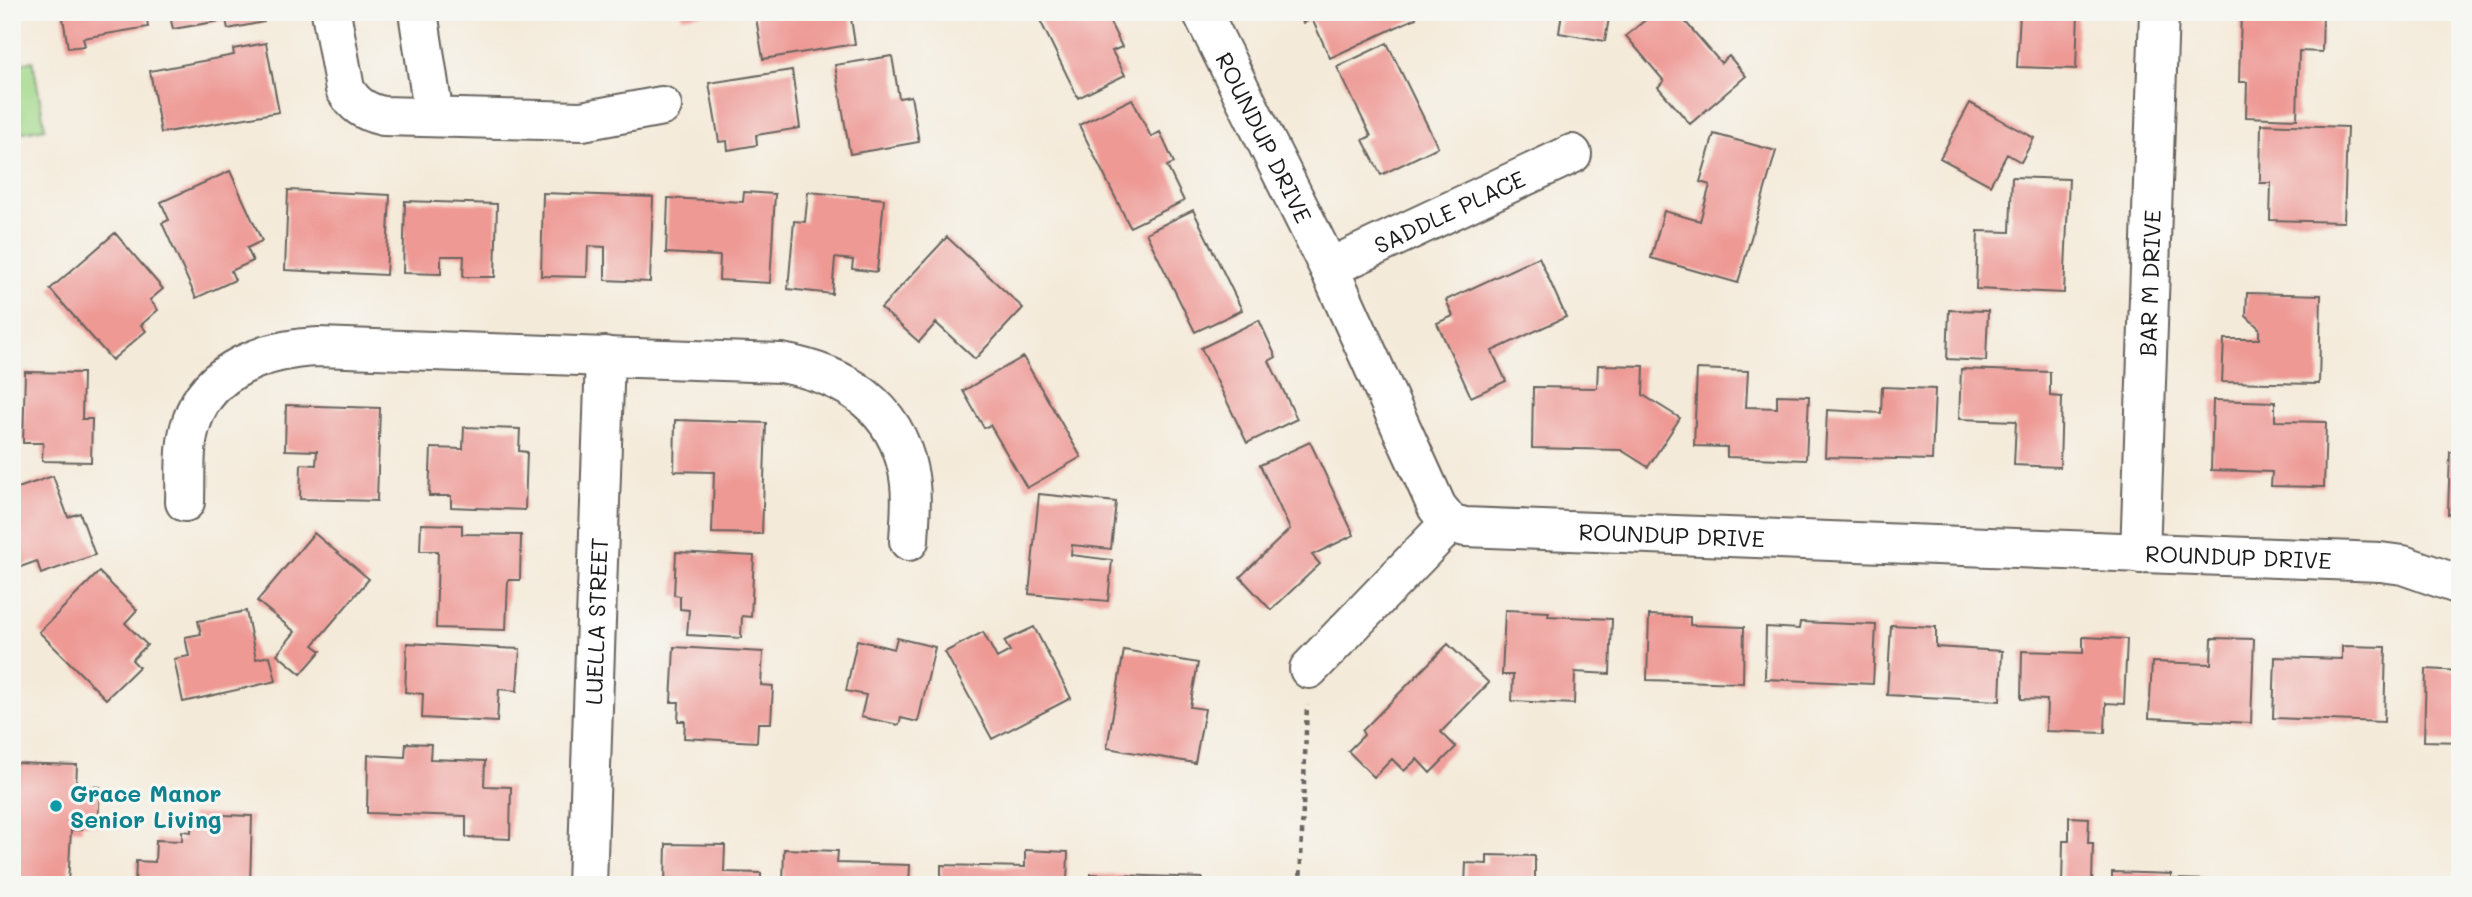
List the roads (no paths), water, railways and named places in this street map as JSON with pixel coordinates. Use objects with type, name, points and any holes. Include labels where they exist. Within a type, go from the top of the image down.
[{"type":"street","points":[[331,12],[342,78],[351,100],[370,113],[383,116],[582,121],[662,106]]},
{"type":"street","points":[[418,12],[434,117]]},
{"type":"street","name":"ROUNDUP DRIVE","points":[[1202,12],[1329,268],[1437,507],[1450,523],[1465,527],[2392,564],[2413,568],[2460,585]]},
{"type":"street","name":"BAR M DRIVE","points":[[2140,554],[2159,12]]},
{"type":"street","name":"SADDLE PLACE","points":[[1329,268],[1572,155]]},
{"type":"street","points":[[185,502],[191,422],[201,401],[229,373],[267,353],[318,347],[781,363],[831,376],[855,389],[876,407],[892,430],[909,471],[909,541]]},
{"type":"street","name":"LUELLA STREET","points":[[587,885],[605,356]]},
{"type":"street","points":[[1309,669],[1450,523]]},
{"type":"place","name":"Grace Manor Senior Living","points":[[56,806]]}]
